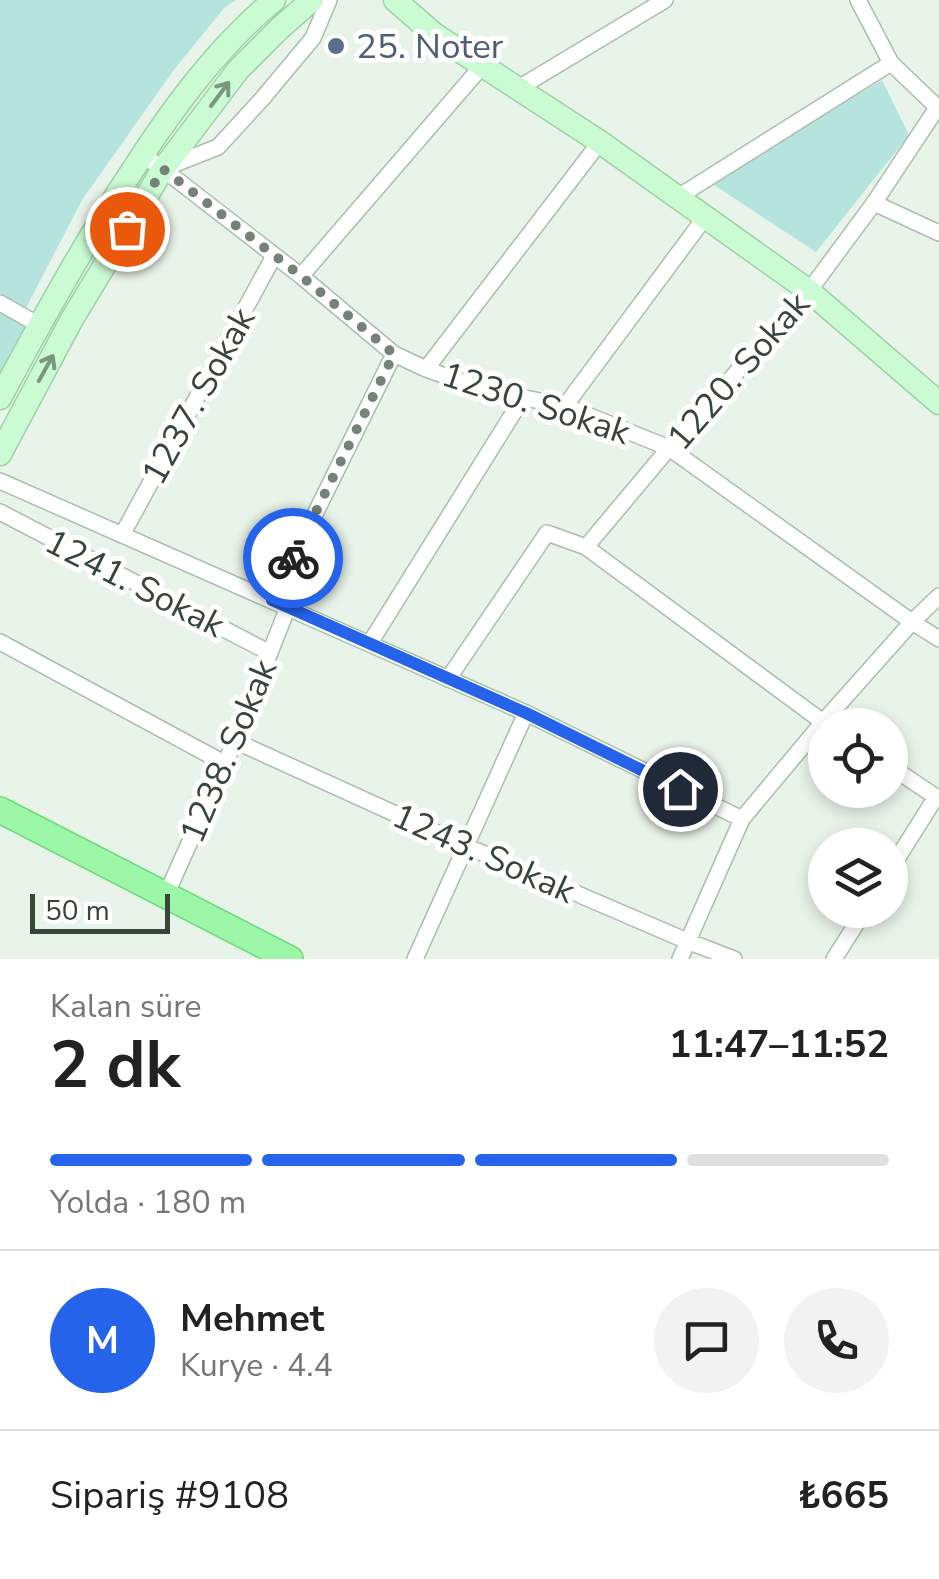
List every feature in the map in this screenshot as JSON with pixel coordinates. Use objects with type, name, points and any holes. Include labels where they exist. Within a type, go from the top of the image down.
[{"type":"main road","points":[[0,398],[102,215],[182,96],[274,0]]},
{"type":"main road","points":[[0,454],[72,319],[163,169],[238,70],[312,0]]},
{"type":"main road","points":[[395,0],[434,34],[600,142],[809,292],[939,403]]},
{"type":"main road","points":[[0,810],[290,959]]},
{"type":"street","points":[[163,169],[218,146],[313,38],[329,0]]},
{"type":"street","points":[[517,89],[637,6],[665,0]]},
{"type":"street","points":[[858,0],[891,63],[938,108]]},
{"type":"street","points":[[678,197],[891,63]]},
{"type":"street","points":[[301,276],[482,66]]},
{"type":"street","name":"1220. Sokak","points":[[586,547],[809,292],[938,108]]},
{"type":"street","points":[[426,368],[600,142]]},
{"type":"street","name":"1230. Sokak","points":[[142,155],[301,276],[394,354],[485,390],[565,406],[669,448],[939,639]]},
{"type":"street","points":[[874,204],[939,233]]},
{"type":"street","points":[[565,406],[706,216]]},
{"type":"street","name":"1237. Sokak","points":[[122,535],[274,256]]},
{"type":"street","points":[[0,303],[39,325]]},
{"type":"street","points":[[272,600],[394,354]]},
{"type":"street","points":[[370,643],[522,399]]},
{"type":"street","points":[[0,481],[526,713],[742,819]]},
{"type":"street","name":"1241. Sokak","points":[[0,512],[270,653]]},
{"type":"street","points":[[448,678],[548,533],[586,547],[808,711]]},
{"type":"street","points":[[839,708],[939,596]]},
{"type":"street","name":"1238. Sokak","points":[[166,895],[235,742],[288,607]]},
{"type":"street","points":[[0,642],[224,763]]},
{"type":"street","points":[[416,959],[526,713]]},
{"type":"street","name":"1243. Sokak","points":[[235,742],[466,846],[734,959]]},
{"type":"street","points":[[680,959],[742,819],[808,743]]},
{"type":"street","points":[[908,778],[937,798],[908,842]]},
{"type":"street","points":[[834,959],[854,928]]},
{"type":"shaded area","points":[[0,0],[236,0],[224,8],[173,71],[82,200],[26,308],[0,293]]},
{"type":"shaded area","points":[[882,80],[909,135],[816,252],[711,183]]},
{"type":"shaded area","points":[[0,303],[39,325],[0,396]]},
{"type":"way so far","points":[[127,229],[163,169],[394,354],[293,558]]},
{"type":"place","name":"25. Noter","points":[[336,46]]},
{"type":"route","points":[[293,558],[272,600],[526,713],[680,789]]}]
